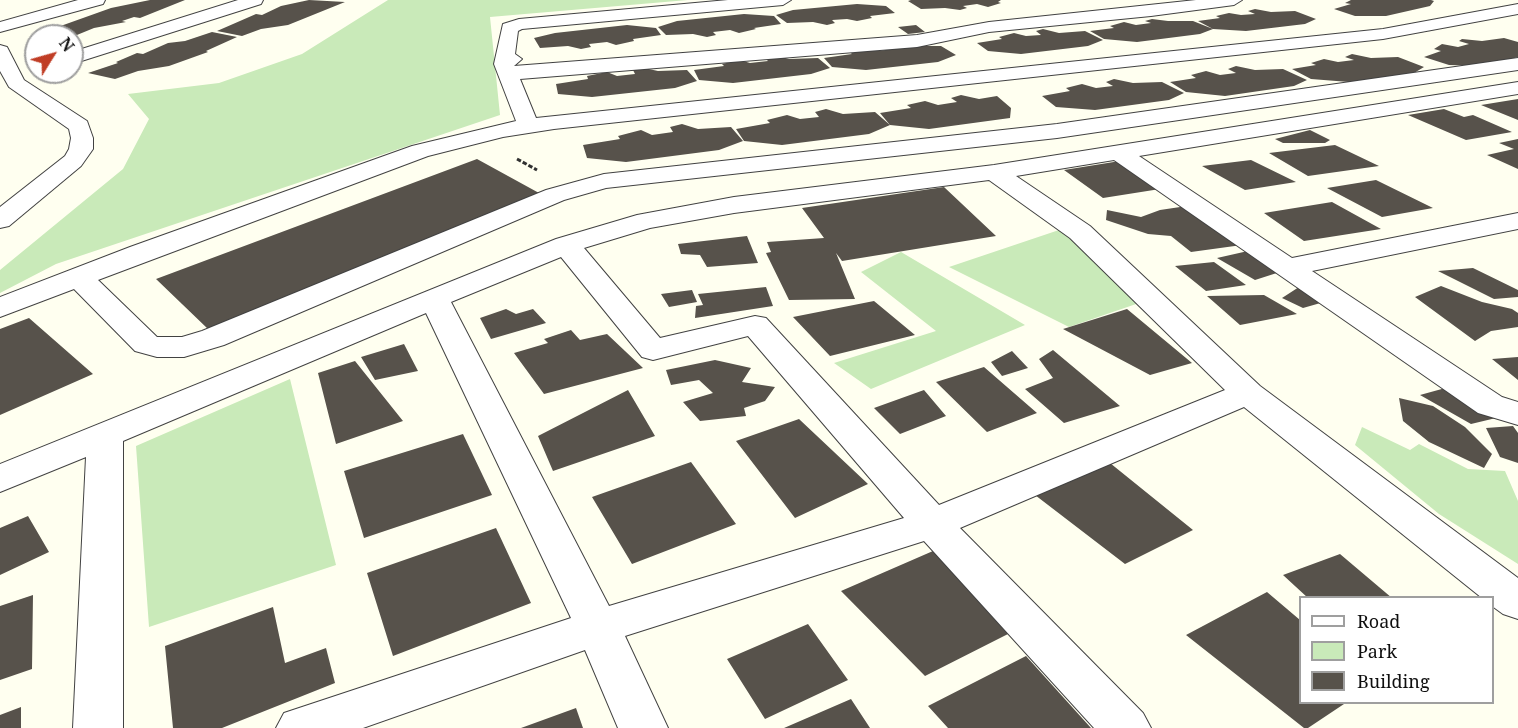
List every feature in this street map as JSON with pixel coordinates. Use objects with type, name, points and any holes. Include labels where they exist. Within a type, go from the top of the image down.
[{"type":"street","points":[[0,27],[97,0]]},
{"type":"street","points":[[84,54],[255,0]]},
{"type":"street","points":[[528,125],[506,69],[509,28],[519,24],[783,0]]},
{"type":"street","points":[[968,13],[1104,0]]},
{"type":"street","points":[[506,69],[923,40],[989,27],[1234,0]]},
{"type":"street","points":[[0,308],[420,151],[474,136],[528,125],[1383,34],[1518,9]]},
{"type":"street","points":[[691,41],[831,30]]},
{"type":"street","points":[[506,69],[509,60],[521,57],[591,49]]},
{"type":"street","points":[[0,51],[16,83],[79,126],[82,138],[81,148],[73,161],[0,220]]},
{"type":"street","points":[[78,277],[147,344],[157,347],[184,347],[213,338],[572,189],[620,178],[1057,130],[1518,64]]},
{"type":"street","points":[[14,76],[24,73]]},
{"type":"street","points":[[0,479],[260,369],[566,245],[646,221],[734,204],[994,172],[1518,88]]},
{"type":"street","points":[[1118,152],[1490,405],[1518,414]]},
{"type":"street","points":[[994,172],[1080,232],[1248,393],[1518,602]]},
{"type":"street","points":[[1287,268],[1518,221]]},
{"type":"street","points":[[566,245],[652,350],[755,325],[932,524],[1126,728]]},
{"type":"street","points":[[434,299],[598,627],[644,728]]},
{"type":"street","points":[[213,338],[260,369]]},
{"type":"street","points":[[301,728],[598,627],[932,524],[1248,393]]},
{"type":"street","points":[[98,728],[105,436]]},
{"type":"path","points":[[474,136],[572,189]]},
{"type":"green space","points":[[388,0],[688,0],[490,17],[500,115],[56,264],[0,293],[0,270],[123,169],[149,119],[128,94],[219,83],[302,54]]},
{"type":"green space","points":[[1062,229],[1142,302],[1069,327],[949,267]]},
{"type":"green space","points":[[901,252],[1025,325],[871,389],[834,363],[936,331],[861,272]]},
{"type":"green space","points":[[290,379],[336,565],[149,627],[136,446]]},
{"type":"green space","points":[[1362,427],[1410,450],[1419,444],[1468,469],[1505,471],[1518,501],[1518,564],[1439,514],[1355,445]]},
{"type":"building","points":[[150,0],[185,0],[140,18],[134,17],[122,21],[126,22],[84,32],[84,24],[66,24],[111,8]]},
{"type":"building","points":[[309,0],[345,2],[288,25],[261,29],[242,36],[217,31],[256,14],[262,15],[281,6]]},
{"type":"building","points":[[1001,0],[998,2],[1001,3],[988,7],[977,4],[963,6],[967,8],[960,10],[921,9],[908,1]]},
{"type":"building","points":[[1351,0],[1434,1],[1430,6],[1386,16],[1355,16],[1334,9],[1351,4],[1345,3]]},
{"type":"building","points":[[857,4],[886,6],[895,13],[870,16],[872,18],[857,21],[832,20],[835,23],[827,25],[813,22],[787,23],[776,15],[793,10]]},
{"type":"building","points":[[1255,9],[1271,12],[1295,11],[1316,19],[1305,24],[1246,31],[1213,29],[1198,21],[1220,18],[1216,16],[1229,13],[1255,14],[1248,11]]},
{"type":"building","points":[[744,14],[774,16],[781,24],[739,33],[730,30],[713,32],[716,35],[707,37],[693,34],[666,35],[658,27],[677,21]]},
{"type":"building","points":[[1152,19],[1193,21],[1213,29],[1200,34],[1137,42],[1104,39],[1090,31],[1114,28],[1110,26],[1124,22],[1136,25],[1151,23],[1145,21]]},
{"type":"building","points":[[627,25],[656,28],[661,35],[633,39],[634,41],[616,45],[607,42],[589,44],[591,47],[581,49],[568,46],[540,48],[534,38],[555,33]]},
{"type":"building","points":[[916,25],[925,32],[908,34],[898,27]]},
{"type":"building","points":[[1043,29],[1059,33],[1085,31],[1103,40],[1088,46],[1021,54],[988,51],[977,43],[1002,39],[999,37],[1014,33],[1026,36],[1041,35],[1036,31]]},
{"type":"building","points":[[212,32],[237,37],[206,51],[208,52],[169,66],[138,71],[115,79],[88,73],[118,63],[116,62],[137,53],[143,54],[168,43],[185,41]]},
{"type":"building","points":[[1504,38],[1518,42],[1518,57],[1484,66],[1449,65],[1424,57],[1441,51],[1434,49],[1442,44],[1458,47],[1469,44],[1459,41],[1462,39],[1482,41]]},
{"type":"building","points":[[889,46],[941,46],[956,55],[938,62],[866,70],[832,67],[824,58],[852,54],[849,52],[866,48],[877,51],[894,49]]},
{"type":"building","points":[[1352,54],[1371,58],[1398,57],[1424,67],[1414,73],[1349,82],[1311,79],[1292,69],[1316,65],[1311,63],[1324,59],[1338,62],[1354,60],[1345,57]]},
{"type":"building","points":[[774,55],[789,59],[818,58],[830,68],[811,74],[733,83],[699,80],[694,70],[724,66],[722,64],[740,60],[750,63],[768,61],[765,58]]},
{"type":"building","points":[[1236,66],[1255,70],[1283,69],[1307,80],[1294,86],[1225,96],[1186,92],[1170,82],[1196,78],[1191,75],[1206,71],[1220,75],[1236,73],[1228,69]]},
{"type":"building","points":[[644,68],[658,71],[687,70],[697,81],[675,88],[592,97],[558,94],[556,84],[588,79],[587,76],[607,72],[617,76],[635,74],[633,70]]},
{"type":"building","points":[[1114,79],[1133,83],[1162,82],[1184,93],[1169,100],[1095,110],[1056,107],[1042,96],[1070,91],[1066,88],[1082,84],[1096,88],[1113,86],[1106,82]]},
{"type":"building","points":[[961,95],[979,99],[997,96],[1011,108],[1010,118],[929,129],[890,125],[880,113],[911,108],[907,105],[925,101],[938,105],[957,102],[951,98]]},
{"type":"building","points":[[1518,99],[1518,120],[1481,105]]},
{"type":"building","points":[[826,109],[843,114],[875,112],[890,125],[869,134],[782,145],[744,141],[736,129],[770,123],[767,120],[787,115],[800,119],[819,117],[815,112]]},
{"type":"building","points":[[1444,109],[1464,117],[1473,115],[1512,132],[1466,140],[1408,115]]},
{"type":"building","points":[[682,124],[698,129],[731,127],[743,141],[719,150],[626,162],[587,158],[583,145],[620,139],[618,136],[641,130],[652,135],[673,132],[670,127]]},
{"type":"building","points":[[1310,130],[1330,140],[1325,143],[1283,143],[1275,139]]},
{"type":"building","points":[[1518,139],[1518,169],[1487,155],[1514,149],[1499,143]]},
{"type":"building","points":[[1335,145],[1379,166],[1308,176],[1269,153]]},
{"type":"building","points":[[477,159],[539,193],[208,329],[156,279]]},
{"type":"building","points":[[1251,160],[1296,182],[1245,190],[1202,166]]},
{"type":"building","points":[[1120,161],[1160,189],[1103,198],[1064,170]]},
{"type":"building","points":[[1376,180],[1433,208],[1382,217],[1327,188]]},
{"type":"building","points":[[944,187],[996,236],[842,261],[836,253],[855,299],[789,300],[766,253],[771,252],[767,242],[824,238],[802,208]]},
{"type":"building","points":[[1332,202],[1381,229],[1304,241],[1264,213]]},
{"type":"building","points":[[1187,206],[1242,245],[1191,252],[1171,236],[1148,234],[1106,220],[1107,210],[1141,217],[1160,210]]},
{"type":"building","points":[[747,236],[758,263],[707,267],[700,255],[681,254],[678,244]]},
{"type":"building","points":[[1248,251],[1283,271],[1255,280],[1217,258]]},
{"type":"building","points":[[1214,262],[1246,285],[1206,291],[1175,266]]},
{"type":"building","points":[[1473,268],[1518,290],[1518,297],[1494,299],[1438,271]]},
{"type":"building","points":[[1441,286],[1482,302],[1512,309],[1518,313],[1518,327],[1491,331],[1475,341],[1415,297]]},
{"type":"building","points":[[766,287],[773,306],[695,318],[696,306],[703,305],[698,294]]},
{"type":"building","points":[[1299,287],[1324,302],[1303,308],[1282,298]]},
{"type":"building","points":[[692,290],[697,302],[669,307],[661,294]]},
{"type":"building","points":[[1264,295],[1297,314],[1240,325],[1207,296]]},
{"type":"building","points":[[874,301],[915,335],[830,356],[793,317]]},
{"type":"building","points":[[506,309],[516,314],[533,309],[546,323],[491,339],[480,318]]},
{"type":"building","points":[[1127,309],[1192,363],[1150,375],[1063,329]]},
{"type":"building","points":[[29,318],[93,374],[0,415],[0,329]]},
{"type":"building","points":[[571,330],[580,340],[607,334],[643,368],[544,394],[514,353],[548,343],[544,339]]},
{"type":"building","points":[[404,344],[418,371],[375,380],[361,357]]},
{"type":"building","points":[[1053,350],[1120,406],[1064,423],[1025,389],[1053,378],[1039,359]]},
{"type":"building","points":[[1012,351],[1028,368],[1002,376],[991,362]]},
{"type":"building","points":[[1518,357],[1518,380],[1492,359]]},
{"type":"building","points":[[715,360],[751,368],[742,382],[775,387],[765,401],[744,408],[746,416],[700,421],[683,402],[713,393],[699,380],[671,385],[666,370]]},
{"type":"building","points":[[355,361],[403,421],[336,444],[318,373]]},
{"type":"building","points":[[984,367],[1037,413],[987,432],[936,382]]},
{"type":"building","points":[[1449,387],[1496,418],[1471,424],[1420,395]]},
{"type":"building","points":[[628,390],[655,436],[553,471],[538,436]]},
{"type":"building","points":[[924,390],[946,416],[900,434],[874,408]]},
{"type":"building","points":[[1399,398],[1433,406],[1465,427],[1492,454],[1484,468],[1429,442],[1403,421]]},
{"type":"building","points":[[799,419],[868,484],[795,518],[736,441]]},
{"type":"building","points":[[1513,426],[1518,433],[1518,463],[1500,457],[1486,428]]},
{"type":"building","points":[[463,434],[492,495],[364,538],[344,471]]},
{"type":"building","points":[[691,462],[736,524],[632,564],[592,497]]},
{"type":"building","points":[[1110,463],[1193,530],[1125,564],[1035,495]]},
{"type":"building","points":[[28,516],[49,552],[0,575],[0,528]]},
{"type":"building","points":[[496,528],[531,603],[393,656],[367,573]]},
{"type":"building","points":[[933,551],[1008,634],[925,676],[841,591]]},
{"type":"building","points":[[1340,554],[1390,596],[1306,596],[1283,575]]},
{"type":"building","points":[[1267,592],[1299,619],[1299,704],[1344,704],[1308,728],[1304,728],[1186,635]]},
{"type":"building","points":[[33,595],[32,669],[0,680],[0,606]]},
{"type":"building","points":[[273,607],[285,663],[326,648],[335,683],[222,728],[173,728],[165,646]]},
{"type":"building","points":[[808,624],[848,680],[765,719],[727,659]]},
{"type":"building","points":[[1026,656],[1091,728],[948,728],[928,706]]},
{"type":"building","points":[[851,699],[870,728],[784,728]]},
{"type":"building","points":[[21,707],[21,728],[0,728],[0,715]]},
{"type":"building","points":[[576,708],[583,728],[521,728]]}]
